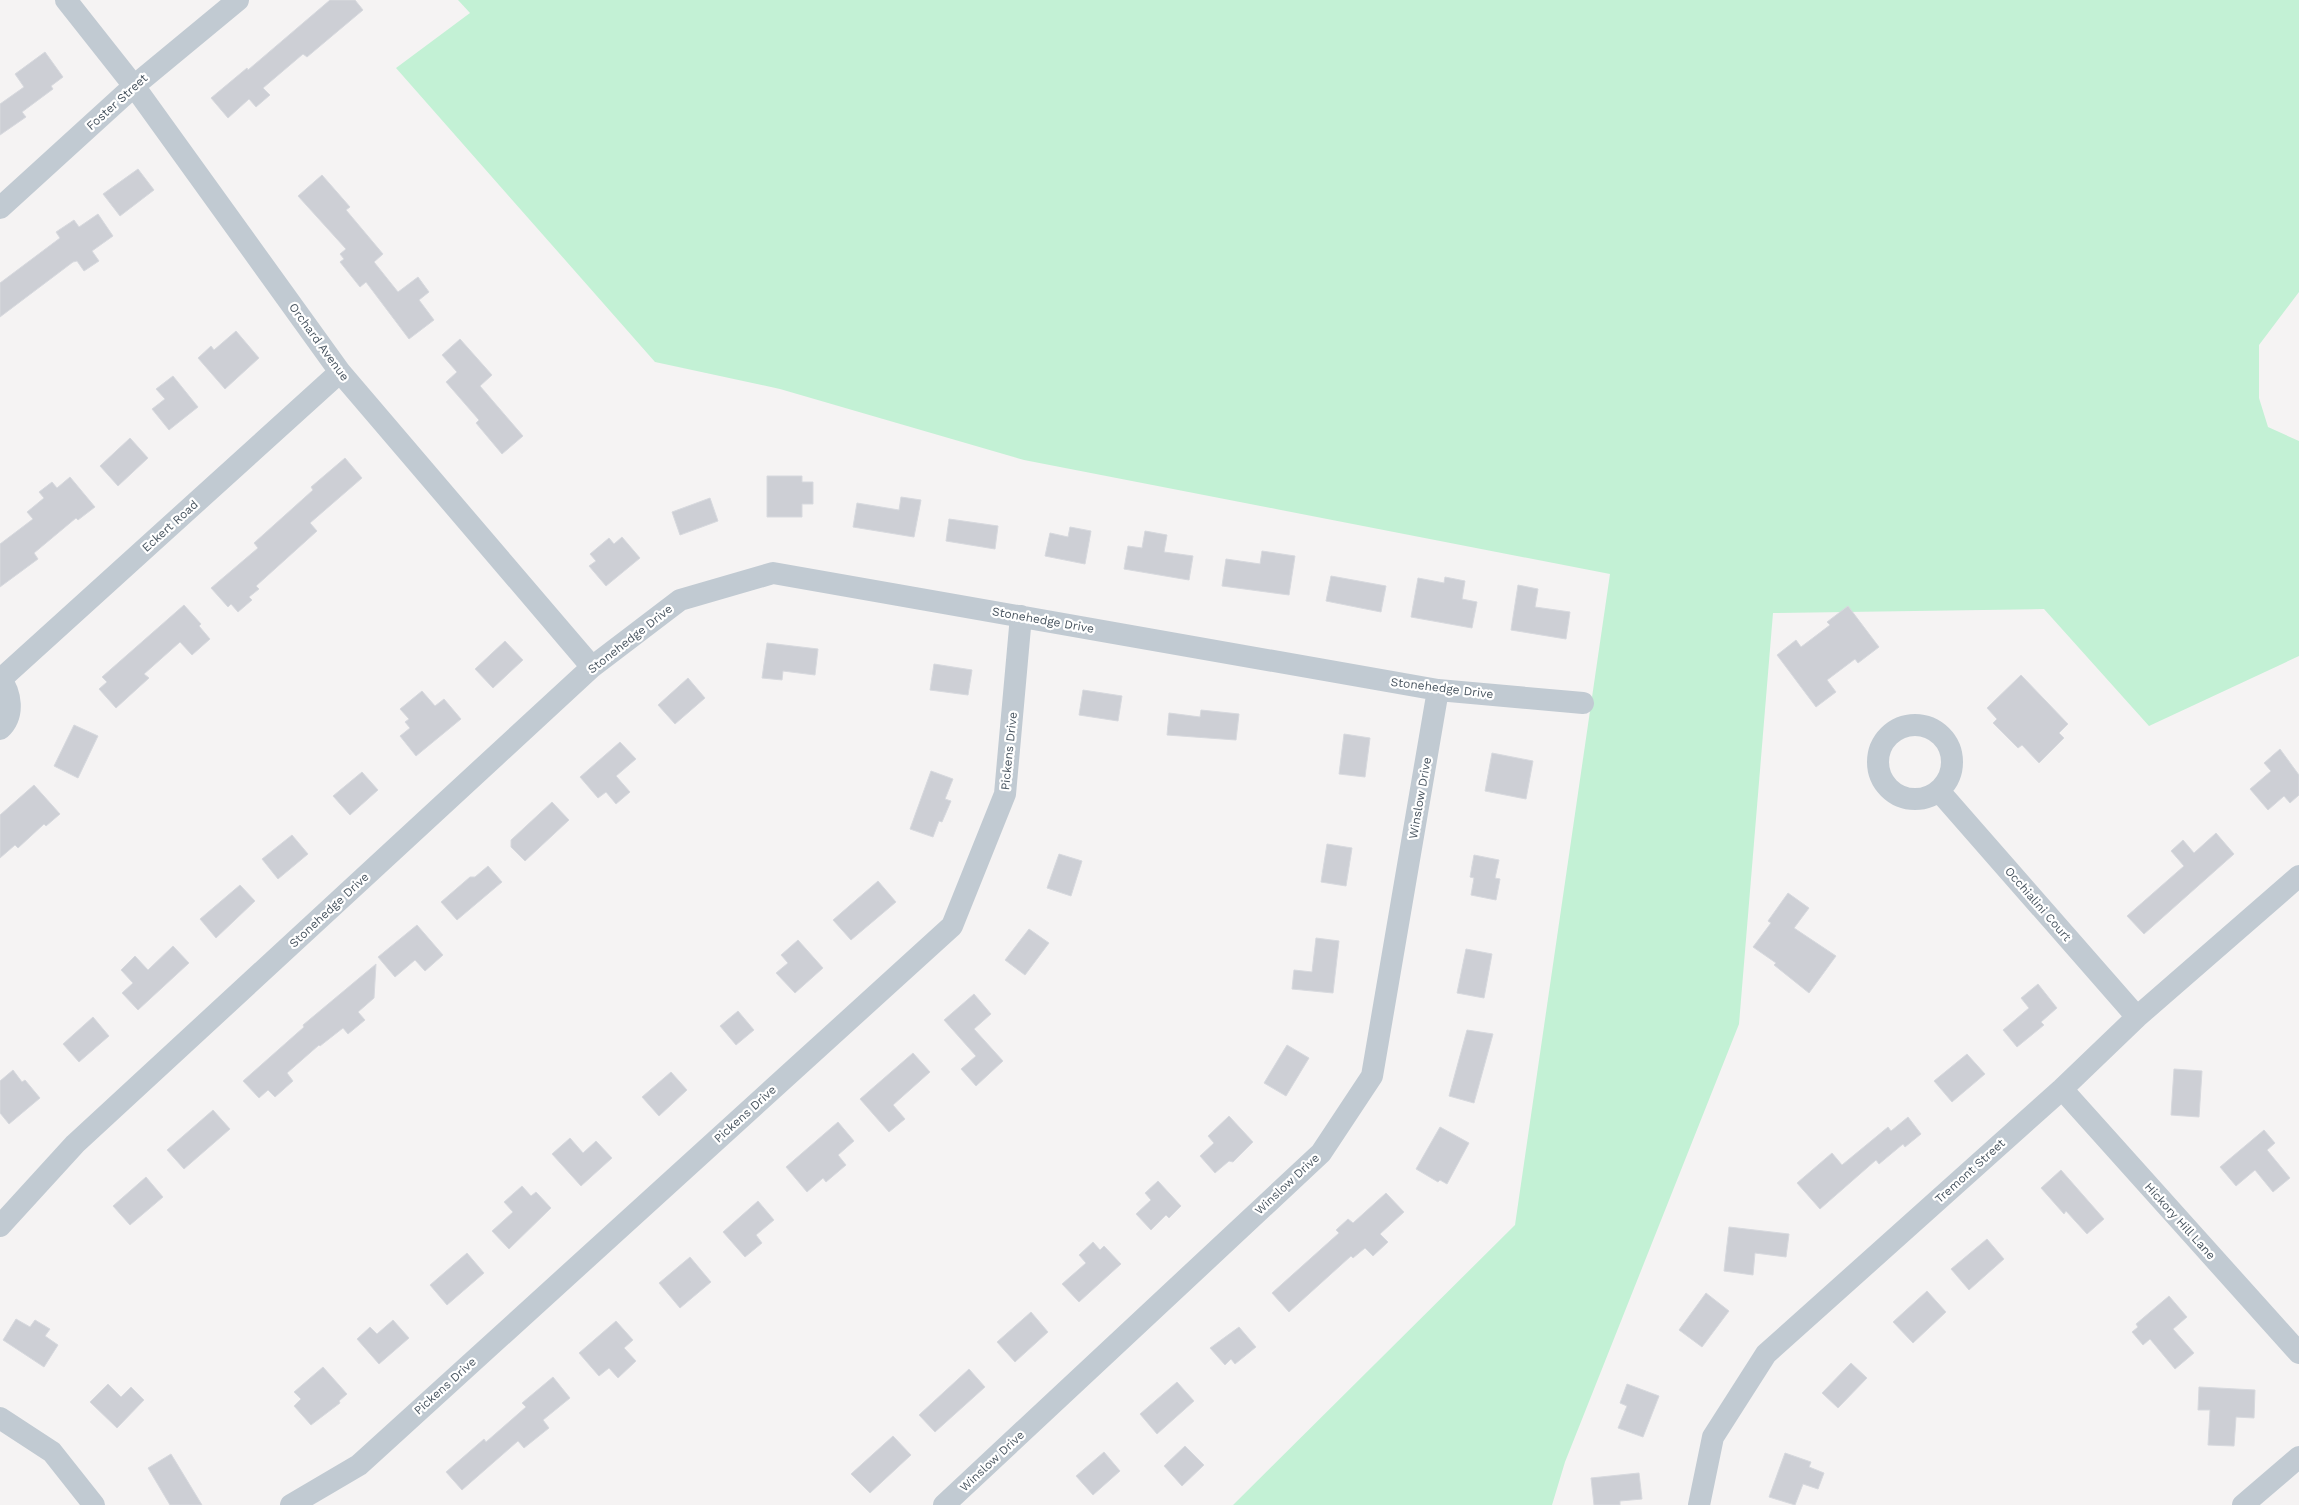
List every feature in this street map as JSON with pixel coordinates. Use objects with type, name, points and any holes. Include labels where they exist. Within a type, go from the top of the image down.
[{"type":"street","name":"Orchard Avenue","points":[[66,0],[134,86],[340,372],[592,667]]},
{"type":"street","name":"Foster Street","points":[[0,208],[134,86],[238,0]]},
{"type":"street","name":"Eckert Road","points":[[0,729],[9,714],[10,702],[8,690],[0,679],[340,372]]},
{"type":"street","name":"Stonehedge Drive","points":[[0,1226],[75,1144],[592,667],[680,600],[773,573],[1438,690],[1583,703]]},
{"type":"street","name":"Pickens Drive","points":[[291,1505],[359,1465],[952,926],[1005,794],[1021,616]]},
{"type":"street","name":"Winslow Drive","points":[[944,1505],[1321,1153],[1372,1076],[1438,690]]},
{"type":"street","name":"Occhialini Court","points":[[1939,791],[2137,1017]]},
{"type":"street","name":"Tremont Street","points":[[1699,1505],[1713,1437],[1766,1354],[2062,1089],[2137,1017],[2299,876]]},
{"type":"street","name":"Hickory Hill Lane","points":[[2062,1089],[2299,1353]]},
{"type":"street","points":[[0,1418],[52,1452],[94,1505]]},
{"type":"street","points":[[2243,1505],[2299,1457]]},
{"type":"green space","points":[[458,0],[2299,0],[2299,292],[2259,345],[2259,398],[2268,427],[2299,441],[2299,656],[2149,726],[2044,609],[1773,613],[1739,1024],[1565,1462],[1552,1505],[1233,1505],[1515,1225],[1610,574],[1024,460],[780,389],[655,362],[396,68],[470,13]]},
{"type":"building","points":[[330,0],[355,0],[363,10],[307,57],[303,54],[263,88],[270,95],[256,107],[249,99],[228,118],[211,98],[247,68],[248,70]]},
{"type":"building","points":[[45,52],[63,77],[51,86],[53,89],[22,112],[26,117],[0,135],[0,104],[24,87],[15,74]]},
{"type":"building","points":[[138,169],[154,190],[120,216],[103,194]]},
{"type":"building","points":[[322,175],[350,207],[346,210],[383,254],[374,262],[398,292],[418,277],[429,292],[419,300],[434,320],[409,339],[366,282],[360,287],[340,262],[344,259],[340,254],[346,249],[298,196]]},
{"type":"building","points":[[98,214],[113,236],[92,251],[99,261],[84,271],[77,261],[73,262],[0,317],[0,283],[60,238],[56,232],[74,220],[79,227]]},
{"type":"building","points":[[236,331],[259,358],[225,389],[198,358],[211,346],[214,350]]},
{"type":"building","points":[[460,339],[492,375],[480,386],[523,436],[502,454],[476,423],[479,420],[446,382],[457,372],[442,355]]},
{"type":"building","points":[[173,376],[198,407],[169,430],[152,409],[165,399],[156,389]]},
{"type":"building","points":[[130,438],[148,458],[118,486],[100,466]]},
{"type":"building","points":[[345,458],[362,478],[310,523],[317,531],[256,586],[259,589],[249,597],[252,600],[238,612],[231,604],[228,607],[211,588],[258,548],[254,543],[313,490],[311,487]]},
{"type":"building","points":[[767,476],[802,476],[802,482],[813,482],[813,504],[802,504],[802,517],[767,517]]},
{"type":"building","points":[[70,477],[95,507],[78,520],[76,518],[34,553],[38,559],[0,587],[0,544],[33,519],[27,512],[44,498],[39,492],[52,482],[57,488]]},
{"type":"building","points":[[901,497],[921,500],[914,537],[853,527],[857,503],[899,510]]},
{"type":"building","points":[[710,498],[718,521],[680,535],[672,512]]},
{"type":"building","points":[[949,519],[998,526],[995,549],[946,541]]},
{"type":"building","points":[[1070,527],[1091,531],[1085,564],[1045,556],[1050,533],[1068,537]]},
{"type":"building","points":[[1145,531],[1167,535],[1164,552],[1193,556],[1189,580],[1124,569],[1128,546],[1142,548]]},
{"type":"building","points":[[622,537],[640,558],[606,586],[589,566],[596,561],[590,554],[609,538],[614,544]]},
{"type":"building","points":[[1262,551],[1295,556],[1289,595],[1222,586],[1226,559],[1260,564]]},
{"type":"building","points":[[1331,576],[1386,586],[1381,612],[1326,601]]},
{"type":"building","points":[[1445,577],[1465,581],[1462,599],[1477,602],[1472,628],[1411,617],[1418,578],[1444,583]]},
{"type":"building","points":[[1518,585],[1538,589],[1535,607],[1570,612],[1566,639],[1511,630]]},
{"type":"building","points":[[184,605],[201,624],[199,626],[210,639],[192,655],[180,642],[144,674],[149,678],[116,708],[99,689],[107,682],[102,677]]},
{"type":"building","points":[[1848,606],[1879,647],[1858,663],[1855,659],[1827,680],[1836,692],[1816,707],[1777,655],[1796,640],[1801,647],[1830,625],[1827,622]]},
{"type":"building","points":[[505,641],[523,660],[493,688],[475,669]]},
{"type":"building","points":[[767,643],[818,649],[815,675],[783,671],[782,680],[762,678]]},
{"type":"building","points":[[934,664],[972,670],[968,695],[930,690]]},
{"type":"building","points":[[2021,675],[2068,724],[2059,733],[2064,738],[2039,763],[2022,745],[2018,748],[1993,723],[1997,719],[1987,708]]},
{"type":"building","points":[[688,678],[705,698],[675,724],[658,705]]},
{"type":"building","points":[[1083,690],[1122,696],[1118,721],[1079,715]]},
{"type":"building","points":[[422,691],[435,706],[444,699],[461,719],[416,756],[400,736],[410,728],[405,722],[409,719],[400,709]]},
{"type":"building","points":[[1201,710],[1239,714],[1236,740],[1167,735],[1169,713],[1200,717]]},
{"type":"building","points":[[74,725],[98,736],[78,778],[54,766]]},
{"type":"building","points":[[1344,734],[1370,738],[1365,777],[1339,774]]},
{"type":"building","points":[[620,742],[636,759],[616,776],[630,792],[616,804],[606,792],[598,798],[580,777]]},
{"type":"building","points":[[2280,749],[2299,775],[2299,795],[2290,803],[2284,796],[2268,810],[2250,789],[2271,771],[2264,763]]},
{"type":"building","points":[[1492,753],[1533,761],[1526,799],[1485,791]]},
{"type":"building","points":[[931,771],[953,779],[945,799],[951,801],[942,822],[939,821],[933,837],[910,829]]},
{"type":"building","points":[[362,772],[378,790],[350,815],[333,796]]},
{"type":"building","points":[[34,785],[60,814],[46,826],[44,824],[18,848],[15,845],[0,858],[0,815]]},
{"type":"building","points":[[552,802],[569,820],[525,861],[511,847],[511,840]]},
{"type":"building","points":[[2216,833],[2234,854],[2144,934],[2127,916],[2184,866],[2171,851],[2183,840],[2194,853]]},
{"type":"building","points":[[292,835],[308,854],[278,879],[262,859]]},
{"type":"building","points":[[1327,844],[1352,848],[1346,886],[1321,882]]},
{"type":"building","points":[[1059,854],[1082,861],[1071,896],[1047,888]]},
{"type":"building","points":[[1474,855],[1499,860],[1495,878],[1500,879],[1496,900],[1471,895],[1474,878],[1470,877]]},
{"type":"building","points":[[488,866],[502,882],[457,920],[441,902],[470,877],[475,877]]},
{"type":"building","points":[[878,881],[896,902],[851,940],[833,920]]},
{"type":"building","points":[[240,885],[255,901],[216,938],[200,919]]},
{"type":"building","points":[[1788,893],[1809,908],[1794,928],[1836,956],[1809,993],[1774,965],[1776,963],[1753,947],[1771,923],[1768,921]]},
{"type":"building","points":[[417,925],[443,955],[425,971],[415,960],[395,977],[378,957]]},
{"type":"building","points":[[1029,929],[1049,943],[1025,975],[1005,960]]},
{"type":"building","points":[[1316,938],[1339,941],[1333,993],[1292,989],[1294,970],[1312,972]]},
{"type":"building","points":[[798,940],[823,968],[795,993],[776,973],[788,963],[781,955]]},
{"type":"building","points":[[173,946],[189,963],[138,1010],[122,993],[133,983],[121,970],[135,956],[148,970]]},
{"type":"building","points":[[1466,949],[1492,954],[1484,998],[1457,993]]},
{"type":"building","points":[[376,964],[374,998],[358,1012],[365,1020],[348,1034],[343,1028],[319,1045],[287,1073],[293,1081],[275,1097],[268,1090],[259,1098],[243,1081],[304,1027],[303,1025]]},
{"type":"building","points":[[2038,984],[2057,1008],[2041,1022],[2044,1025],[2017,1047],[2003,1030],[2029,1008],[2021,998]]},
{"type":"building","points":[[974,994],[991,1014],[974,1029],[1003,1061],[976,1086],[961,1069],[976,1056],[944,1020]]},
{"type":"building","points":[[738,1011],[754,1030],[736,1045],[720,1026]]},
{"type":"building","points":[[93,1017],[109,1036],[79,1062],[63,1044]]},
{"type":"building","points":[[1467,1030],[1493,1034],[1474,1103],[1449,1096]]},
{"type":"building","points":[[1287,1045],[1309,1058],[1286,1096],[1264,1083]]},
{"type":"building","points":[[913,1053],[930,1072],[893,1105],[905,1119],[889,1132],[860,1099]]},
{"type":"building","points":[[1967,1054],[1985,1074],[1952,1102],[1934,1081]]},
{"type":"building","points":[[2174,1069],[2202,1071],[2199,1117],[2171,1115]]},
{"type":"building","points":[[13,1070],[22,1082],[25,1080],[40,1098],[9,1124],[0,1113],[0,1081]]},
{"type":"building","points":[[671,1072],[687,1090],[659,1116],[642,1097]]},
{"type":"building","points":[[213,1110],[230,1129],[184,1169],[167,1150]]},
{"type":"building","points":[[1229,1116],[1253,1142],[1233,1162],[1229,1161],[1215,1173],[1200,1156],[1214,1143],[1208,1136]]},
{"type":"building","points":[[1908,1117],[1921,1134],[1905,1147],[1903,1144],[1879,1164],[1876,1160],[1820,1209],[1797,1183],[1832,1153],[1842,1165],[1888,1127],[1891,1131]]},
{"type":"building","points":[[838,1122],[854,1141],[838,1155],[846,1165],[826,1182],[823,1178],[807,1192],[786,1167]]},
{"type":"building","points":[[1440,1127],[1469,1143],[1447,1184],[1440,1180],[1438,1182],[1416,1169]]},
{"type":"building","points":[[2264,1130],[2275,1143],[2267,1150],[2290,1178],[2273,1192],[2255,1170],[2236,1186],[2220,1167]]},
{"type":"building","points":[[570,1138],[583,1153],[596,1141],[612,1158],[581,1186],[552,1154]]},
{"type":"building","points":[[2061,1170],[2104,1219],[2087,1234],[2066,1211],[2064,1214],[2041,1188]]},
{"type":"building","points":[[146,1177],[163,1197],[130,1225],[113,1206]]},
{"type":"building","points":[[1158,1181],[1181,1206],[1169,1218],[1166,1215],[1151,1230],[1136,1214],[1151,1200],[1145,1193]]},
{"type":"building","points":[[522,1186],[531,1196],[536,1192],[551,1208],[509,1249],[492,1231],[513,1212],[504,1202]]},
{"type":"building","points":[[1386,1193],[1404,1212],[1380,1234],[1388,1242],[1373,1256],[1365,1248],[1353,1258],[1351,1256],[1289,1312],[1272,1293],[1339,1233],[1336,1230],[1348,1219],[1353,1223]]},
{"type":"building","points":[[758,1201],[774,1220],[756,1235],[762,1243],[745,1257],[723,1232]]},
{"type":"building","points":[[1729,1227],[1789,1234],[1786,1257],[1755,1253],[1753,1275],[1724,1271]]},
{"type":"building","points":[[1987,1239],[2004,1259],[1969,1290],[1951,1269]]},
{"type":"building","points":[[1093,1242],[1100,1250],[1104,1246],[1121,1264],[1079,1302],[1062,1284],[1086,1263],[1079,1255]]},
{"type":"building","points":[[467,1253],[484,1273],[447,1305],[430,1285]]},
{"type":"building","points":[[690,1257],[711,1282],[680,1308],[659,1283]]},
{"type":"building","points":[[1927,1291],[1946,1312],[1913,1343],[1893,1322]]},
{"type":"building","points":[[1706,1293],[1729,1311],[1702,1347],[1679,1330]]},
{"type":"building","points":[[2169,1296],[2187,1317],[2173,1329],[2194,1353],[2175,1369],[2150,1339],[2143,1345],[2132,1332],[2138,1327],[2136,1324]]},
{"type":"building","points":[[1031,1312],[1048,1332],[1015,1362],[997,1342]]},
{"type":"building","points":[[16,1319],[30,1327],[35,1320],[50,1329],[45,1336],[58,1345],[44,1367],[3,1340]]},
{"type":"building","points":[[393,1320],[409,1338],[379,1364],[357,1339],[370,1327],[377,1334]]},
{"type":"building","points":[[616,1321],[633,1340],[624,1348],[636,1361],[618,1378],[609,1368],[599,1376],[579,1353]]},
{"type":"building","points":[[1239,1327],[1256,1347],[1235,1364],[1231,1359],[1225,1365],[1210,1348]]},
{"type":"building","points":[[1851,1363],[1867,1378],[1838,1408],[1822,1393]]},
{"type":"building","points":[[323,1367],[347,1394],[339,1401],[340,1403],[311,1425],[294,1406],[301,1399],[294,1392]]},
{"type":"building","points":[[969,1369],[985,1387],[935,1432],[919,1415]]},
{"type":"building","points":[[553,1377],[570,1398],[543,1420],[549,1428],[524,1448],[518,1441],[462,1490],[446,1472],[484,1439],[486,1442],[526,1407],[522,1403]]},
{"type":"building","points":[[1177,1382],[1194,1401],[1157,1434],[1140,1414]]},
{"type":"building","points":[[108,1384],[121,1397],[131,1387],[144,1400],[117,1428],[90,1402]]},
{"type":"building","points":[[1627,1384],[1659,1396],[1643,1437],[1618,1428],[1627,1406],[1620,1403]]},
{"type":"building","points":[[2199,1387],[2255,1390],[2254,1418],[2236,1417],[2234,1446],[2208,1445],[2210,1410],[2198,1410]]},
{"type":"building","points":[[893,1436],[911,1455],[870,1493],[851,1474]]},
{"type":"building","points":[[1185,1446],[1204,1465],[1182,1486],[1164,1466]]},
{"type":"building","points":[[1104,1452],[1120,1471],[1093,1495],[1076,1476]]},
{"type":"building","points":[[1785,1453],[1811,1462],[1809,1467],[1824,1473],[1818,1489],[1803,1484],[1795,1505],[1769,1497]]},
{"type":"building","points":[[171,1454],[202,1505],[170,1505],[148,1468]]},
{"type":"building","points":[[1639,1473],[1642,1499],[1620,1501],[1620,1505],[1594,1505],[1591,1478]]}]
